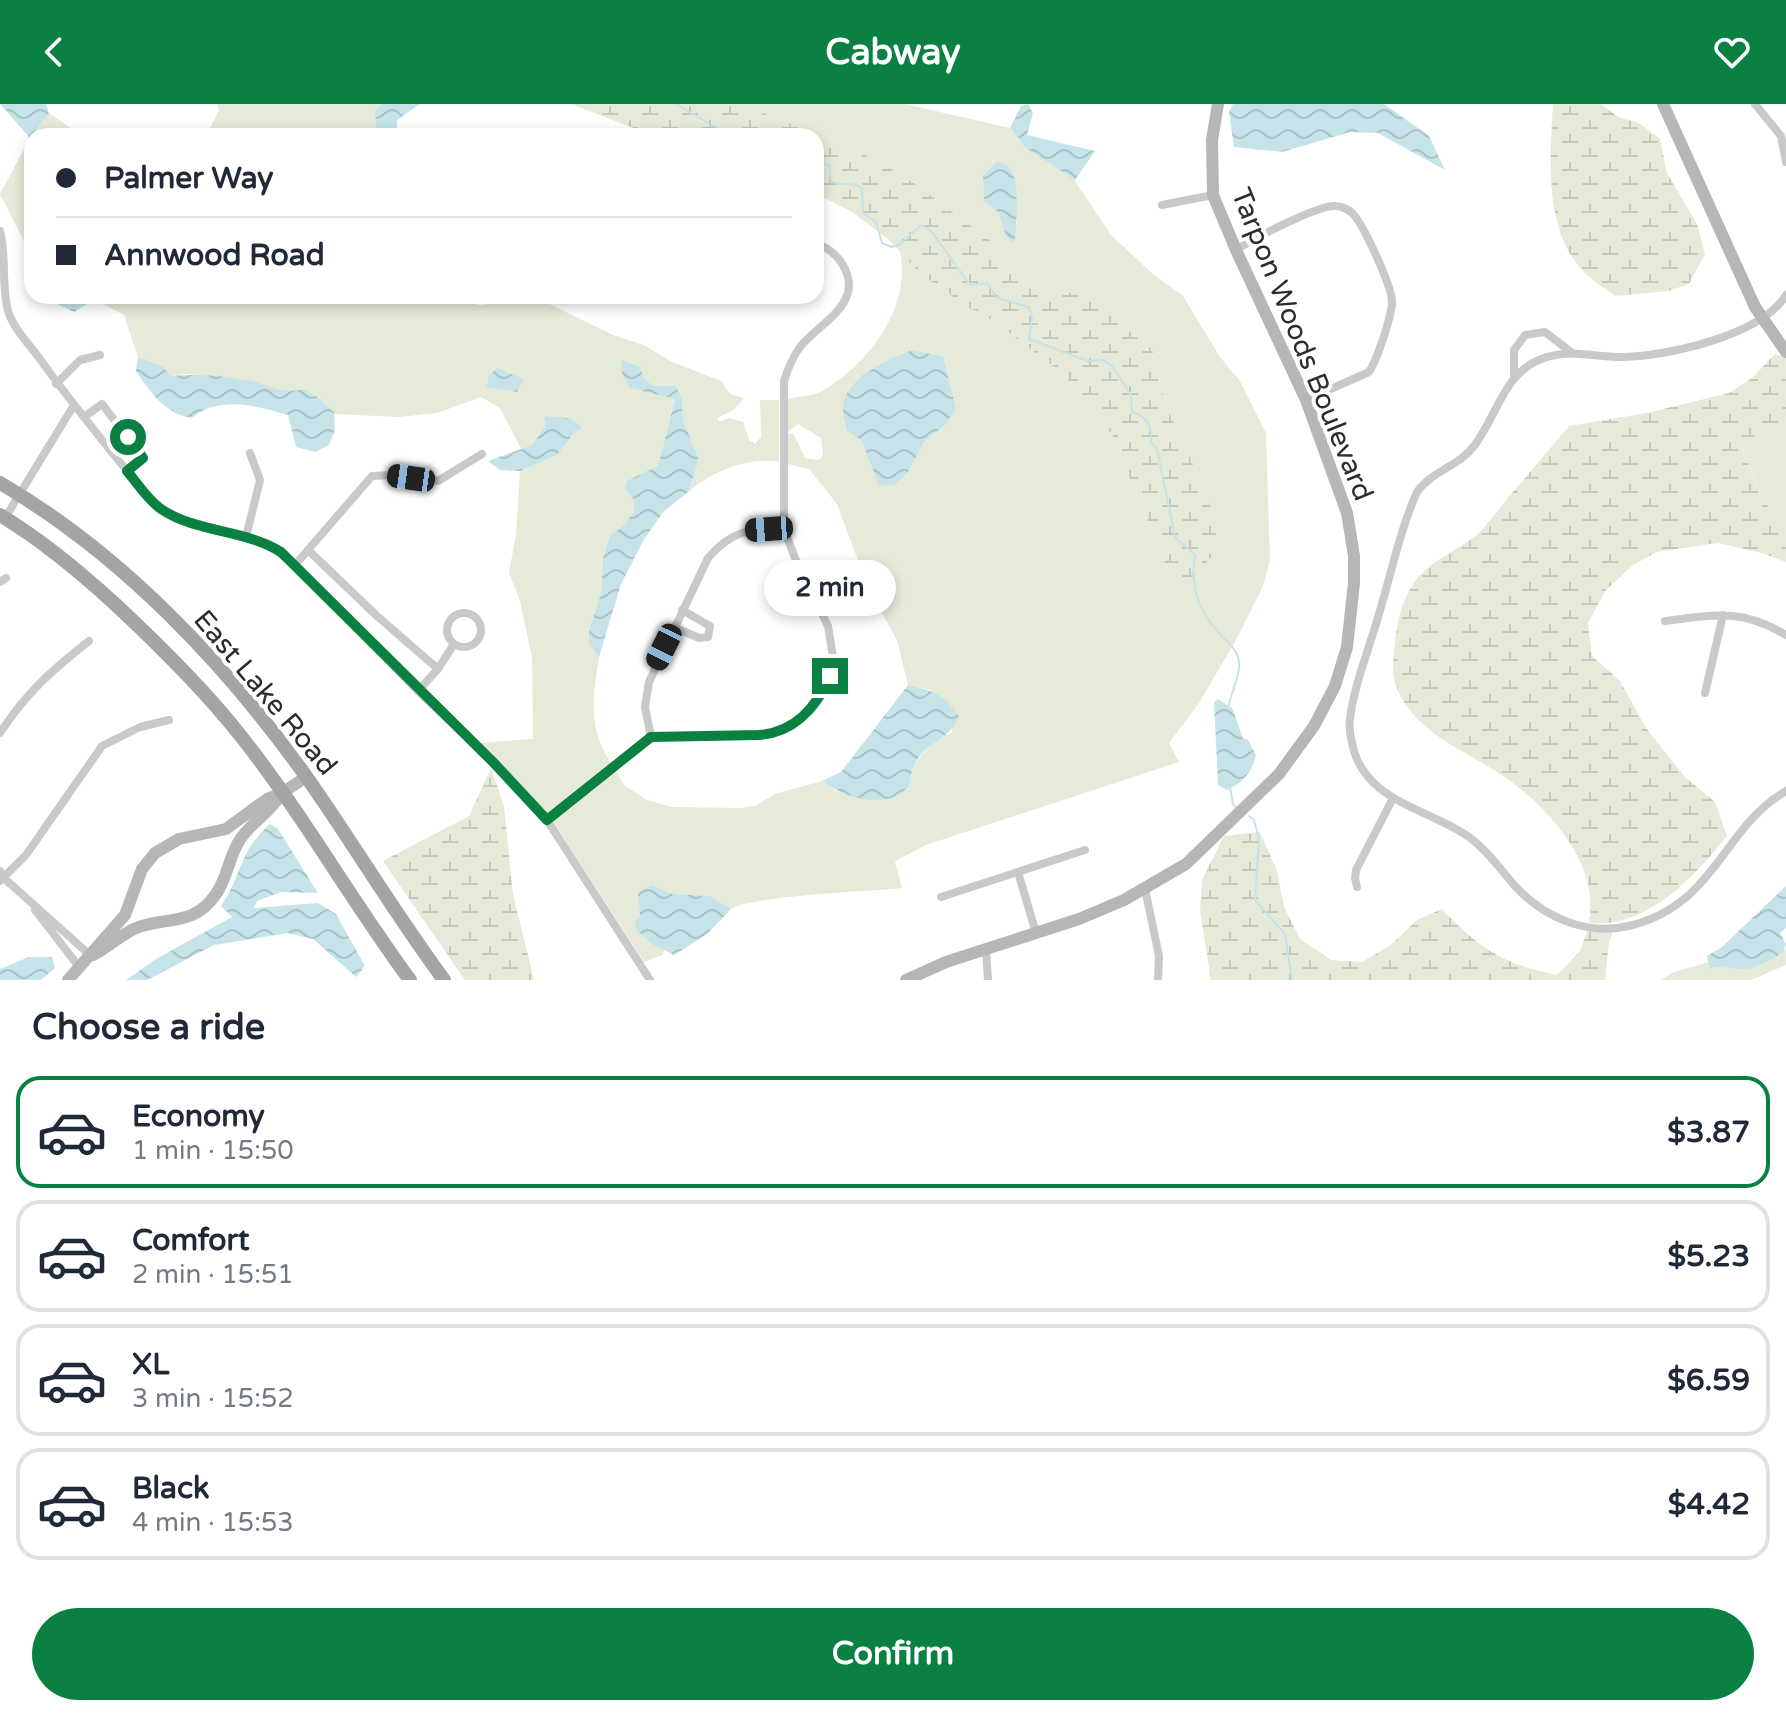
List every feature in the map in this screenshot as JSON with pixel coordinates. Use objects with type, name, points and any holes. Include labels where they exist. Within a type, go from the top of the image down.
[{"type":"main road","name":"East Lake Road","points":[[0,483],[83,540],[157,604],[234,686],[306,777],[444,980]]},
{"type":"main road","name":"East Lake Road","points":[[3,517],[65,559],[148,634],[240,735],[410,980]]},
{"type":"street","name":"Tarpon Woods Boulevard","points":[[906,980],[946,962],[1079,919],[1145,889],[1186,864],[1279,774],[1314,726],[1335,686],[1347,647],[1354,556],[1347,513],[1306,400],[1213,195],[1212,140],[1218,104]]},
{"type":"street","points":[[1663,104],[1761,318],[1786,352]]},
{"type":"street","points":[[1755,104],[1781,136],[1786,162]]},
{"type":"street","points":[[1162,205],[1213,195]]},
{"type":"street","points":[[1236,250],[1255,238],[1324,207],[1337,206],[1351,212],[1361,225],[1390,291],[1392,303],[1375,363],[1369,372],[1306,400]]},
{"type":"street","points":[[0,231],[4,244],[8,311],[15,326],[56,384],[150,499],[181,519],[266,543],[295,565],[547,820],[650,980]]},
{"type":"street","points":[[547,820],[651,737],[773,734],[790,727],[810,711],[822,695],[830,676],[832,641],[784,529],[784,381],[790,362],[800,348],[844,304],[848,283],[845,268],[837,256],[824,246]]},
{"type":"street","points":[[1786,295],[1775,309],[1761,318],[1726,335],[1691,346],[1644,356],[1571,352],[1536,361],[1514,378],[1471,450],[1427,480],[1417,492],[1351,713],[1351,741],[1360,768],[1375,785],[1393,798],[1473,840],[1525,896],[1546,912],[1584,927],[1625,927],[1654,918],[1683,899],[1708,878],[1752,818],[1768,802],[1786,791]]},
{"type":"street","points":[[1514,378],[1514,350],[1525,335],[1545,332],[1571,352]]},
{"type":"street","points":[[56,384],[80,360],[100,355]]},
{"type":"street","points":[[84,417],[102,404],[112,416],[143,458],[127,471]]},
{"type":"street","points":[[3,517],[74,405]]},
{"type":"street","points":[[246,537],[260,480],[250,453]]},
{"type":"street","points":[[295,565],[372,476],[395,475],[438,481],[482,454]]},
{"type":"street","points":[[651,737],[645,707],[646,693],[654,668],[708,558],[723,541],[751,530],[784,529]]},
{"type":"street","points":[[308,550],[438,669]]},
{"type":"street","points":[[674,627],[699,638],[708,637],[710,633],[710,626],[682,610]]},
{"type":"street","points":[[466,613],[476,618],[480,634],[475,643],[464,647],[454,644],[447,629],[451,619],[466,613]]},
{"type":"street","points":[[1705,693],[1723,615]]},
{"type":"street","points":[[1665,621],[1723,615],[1755,619],[1786,635]]},
{"type":"street","points":[[0,733],[18,705],[41,680],[89,641]]},
{"type":"street","points":[[418,691],[438,669],[454,644]]},
{"type":"street","points":[[91,956],[2,877],[37,841],[102,746],[140,727],[169,720]]},
{"type":"street","points":[[68,980],[125,915],[138,877],[155,853],[179,839],[226,829],[267,799],[306,777]]},
{"type":"street","points":[[91,956],[133,929],[181,919],[206,905],[223,883],[238,843],[248,829],[274,808],[282,793]]},
{"type":"street","points":[[1357,887],[1356,870],[1393,798]]},
{"type":"street","points":[[941,897],[1085,850]]},
{"type":"street","points":[[1018,872],[1036,933]]},
{"type":"street","points":[[1145,889],[1159,956],[1158,980]]},
{"type":"street","points":[[25,897],[80,968]]},
{"type":"street","points":[[986,949],[988,980]]},
{"type":"green space","points":[[217,104],[382,104],[375,110],[376,128],[210,128],[219,110]]},
{"type":"green space","points":[[571,104],[741,104],[801,128],[633,128]]},
{"type":"green space","points":[[741,104],[905,104],[1010,128],[1027,149],[1074,179],[1111,235],[1154,275],[1183,296],[1220,357],[1240,381],[1266,433],[1270,560],[1263,586],[1199,703],[1169,743],[1179,762],[926,845],[895,861],[902,888],[785,897],[742,904],[731,909],[710,896],[673,894],[651,885],[638,894],[640,917],[652,944],[664,949],[663,955],[644,962],[553,821],[616,771],[624,785],[647,800],[672,807],[755,806],[775,794],[822,781],[836,791],[872,799],[909,786],[918,759],[936,741],[953,732],[931,690],[908,685],[897,640],[869,590],[837,504],[809,469],[788,464],[788,433],[794,435],[805,458],[819,460],[823,455],[821,438],[798,424],[788,432],[788,399],[812,395],[841,378],[884,331],[900,292],[900,251],[920,273],[967,307],[994,321],[1063,374],[1112,434],[1166,566],[1180,582],[1197,474],[1166,406],[1152,349],[1130,332],[1110,306],[1045,301],[1025,284],[991,241],[907,178],[869,157],[824,138],[824,128],[799,128]],"holes":[[[997,161],[1015,202],[1017,224],[1006,236],[998,212],[984,202],[983,177]],[[912,350],[943,356],[951,390],[945,425],[924,442],[908,472],[872,460],[862,441]]]},
{"type":"green space","points":[[1553,104],[1601,104],[1618,117],[1639,123],[1660,139],[1667,173],[1697,224],[1705,254],[1689,284],[1668,291],[1615,296],[1588,276],[1571,256],[1562,236],[1552,193]]},
{"type":"green space","points":[[49,113],[71,128],[38,128]]},
{"type":"green space","points":[[824,138],[907,178],[991,241],[1025,284],[1045,301],[1065,291],[1110,305],[1130,332],[1152,349],[1166,406],[1214,515],[1217,550],[1193,578],[1180,582],[1166,566],[1112,434],[1063,374],[994,321],[967,307],[920,273],[888,239],[852,212],[824,198]]},
{"type":"green space","points":[[24,149],[24,241],[0,194]]},
{"type":"green space","points":[[103,304],[549,304],[613,335],[644,345],[670,361],[721,381],[730,394],[744,398],[735,409],[717,418],[719,422],[729,418],[743,422],[749,440],[755,444],[761,437],[760,400],[779,400],[779,462],[755,461],[730,467],[688,492],[699,460],[683,420],[682,400],[653,386],[643,377],[630,388],[675,398],[658,466],[646,474],[633,498],[634,511],[624,525],[610,536],[603,558],[601,593],[589,631],[589,644],[599,657],[594,699],[595,724],[611,764],[547,814],[479,743],[533,739],[532,658],[520,601],[509,573],[516,534],[520,471],[558,454],[575,431],[581,429],[560,418],[544,416],[545,427],[532,445],[521,449],[500,408],[481,397],[437,413],[399,417],[334,414],[287,393],[242,379],[187,374],[170,376],[162,366],[138,357],[124,315]]},
{"type":"green space","points":[[1775,354],[1786,358],[1786,423],[1754,436],[1742,448],[1763,500],[1786,527],[1786,562],[1718,543],[1657,552],[1633,565],[1605,591],[1588,623],[1592,656],[1620,681],[1646,728],[1685,777],[1715,802],[1727,836],[1684,883],[1649,909],[1610,923],[1589,923],[1591,901],[1587,879],[1578,858],[1552,819],[1518,787],[1430,730],[1407,706],[1398,691],[1393,673],[1401,610],[1411,587],[1423,573],[1479,533],[1569,426],[1647,413],[1729,393],[1752,378]]},
{"type":"green space","points":[[1786,423],[1786,527],[1763,500],[1742,447],[1754,436]]},
{"type":"green space","points":[[491,768],[504,806],[513,894],[534,980],[465,980],[383,861],[469,816]]},
{"type":"green space","points":[[1260,832],[1277,871],[1284,907],[1300,939],[1331,960],[1362,962],[1391,945],[1417,920],[1442,909],[1493,953],[1557,975],[1580,951],[1587,931],[1613,932],[1605,980],[1211,980],[1200,910],[1202,880],[1224,836]]},
{"type":"green space","points":[[1786,947],[1786,965],[1751,980],[1661,980],[1674,972],[1709,962],[1710,969],[1724,965],[1741,969],[1783,953]]},
{"type":"water","points":[[0,104],[46,104],[49,113],[38,128],[24,128],[24,131]]},
{"type":"water","points":[[382,104],[420,104],[397,120],[397,128],[376,128],[375,110]]},
{"type":"water","points":[[1028,104],[1033,113],[1027,135],[1095,151],[1075,180],[1027,149],[1010,128],[1021,106]]},
{"type":"water","points":[[1233,104],[1384,104],[1429,136],[1445,170],[1378,133],[1350,132],[1282,152],[1234,147],[1229,112]]},
{"type":"water","points":[[997,161],[1008,166],[1016,186],[1014,243],[1006,236],[998,212],[984,202],[983,176]]},
{"type":"water","points":[[58,304],[87,304],[74,312]]},
{"type":"water","points":[[912,350],[943,356],[956,409],[945,425],[924,442],[908,472],[894,485],[879,486],[862,441],[847,430],[843,413],[845,399],[850,389],[868,372]]},
{"type":"water","points":[[138,357],[163,366],[170,376],[223,377],[279,390],[303,389],[334,412],[335,430],[329,445],[315,452],[296,447],[288,415],[263,408],[225,405],[202,411],[192,418],[182,416],[166,407],[153,394],[136,371]]},
{"type":"water","points":[[621,360],[640,367],[643,377],[653,386],[676,386],[682,400],[683,420],[699,460],[688,492],[663,512],[643,541],[621,584],[599,657],[589,644],[589,631],[601,593],[603,558],[610,536],[624,525],[634,511],[633,498],[625,489],[627,481],[658,466],[675,399],[630,388],[622,373]]},
{"type":"water","points":[[497,368],[521,378],[523,381],[517,392],[485,387],[488,377]]},
{"type":"water","points":[[544,416],[570,419],[582,429],[575,431],[558,454],[520,471],[500,470],[488,461],[532,445],[545,427]]},
{"type":"water","points":[[908,685],[937,694],[959,716],[953,727],[918,759],[909,786],[896,796],[876,800],[838,791],[822,781],[841,772]]},
{"type":"water","points":[[1218,699],[1232,708],[1243,738],[1248,740],[1256,755],[1246,776],[1227,790],[1218,785],[1214,702]]},
{"type":"water","points":[[270,824],[278,829],[318,893],[281,892],[257,901],[254,908],[318,903],[336,914],[365,966],[356,977],[313,939],[288,933],[214,945],[147,980],[126,980],[156,959],[232,917],[221,906],[246,854]]},
{"type":"water","points":[[651,885],[673,894],[710,896],[731,909],[707,934],[674,955],[652,944],[636,929],[635,921],[640,917],[638,893]]},
{"type":"water","points":[[1786,886],[1786,928],[1780,933],[1786,944],[1783,953],[1749,968],[1710,969],[1707,956],[1722,947]]},
{"type":"water","points":[[29,957],[52,957],[55,968],[41,980],[0,980],[0,969]]},
{"type":"waterway","points":[[676,104],[716,128]]},
{"type":"waterway","points":[[824,163],[830,166],[831,181],[862,188],[863,213],[876,222],[882,243],[892,247],[899,245],[921,225],[931,231],[970,285],[987,283],[997,298],[1029,307],[1032,318],[1029,339],[1088,361],[1103,360],[1111,365],[1131,395],[1132,412],[1142,416],[1150,427],[1151,443],[1157,449],[1175,537],[1195,555],[1193,574],[1199,602],[1207,619],[1238,657],[1239,672],[1229,705]]},
{"type":"waterway","points":[[1230,787],[1236,807]]},
{"type":"waterway","points":[[1249,816],[1254,820],[1259,839],[1255,900],[1285,934],[1292,980]]},
{"type":"route","points":[[128,437],[143,458],[127,471],[150,499],[181,519],[266,543],[281,552],[493,762],[547,820],[651,737],[773,734],[790,727],[810,711],[822,695],[830,676]]}]
